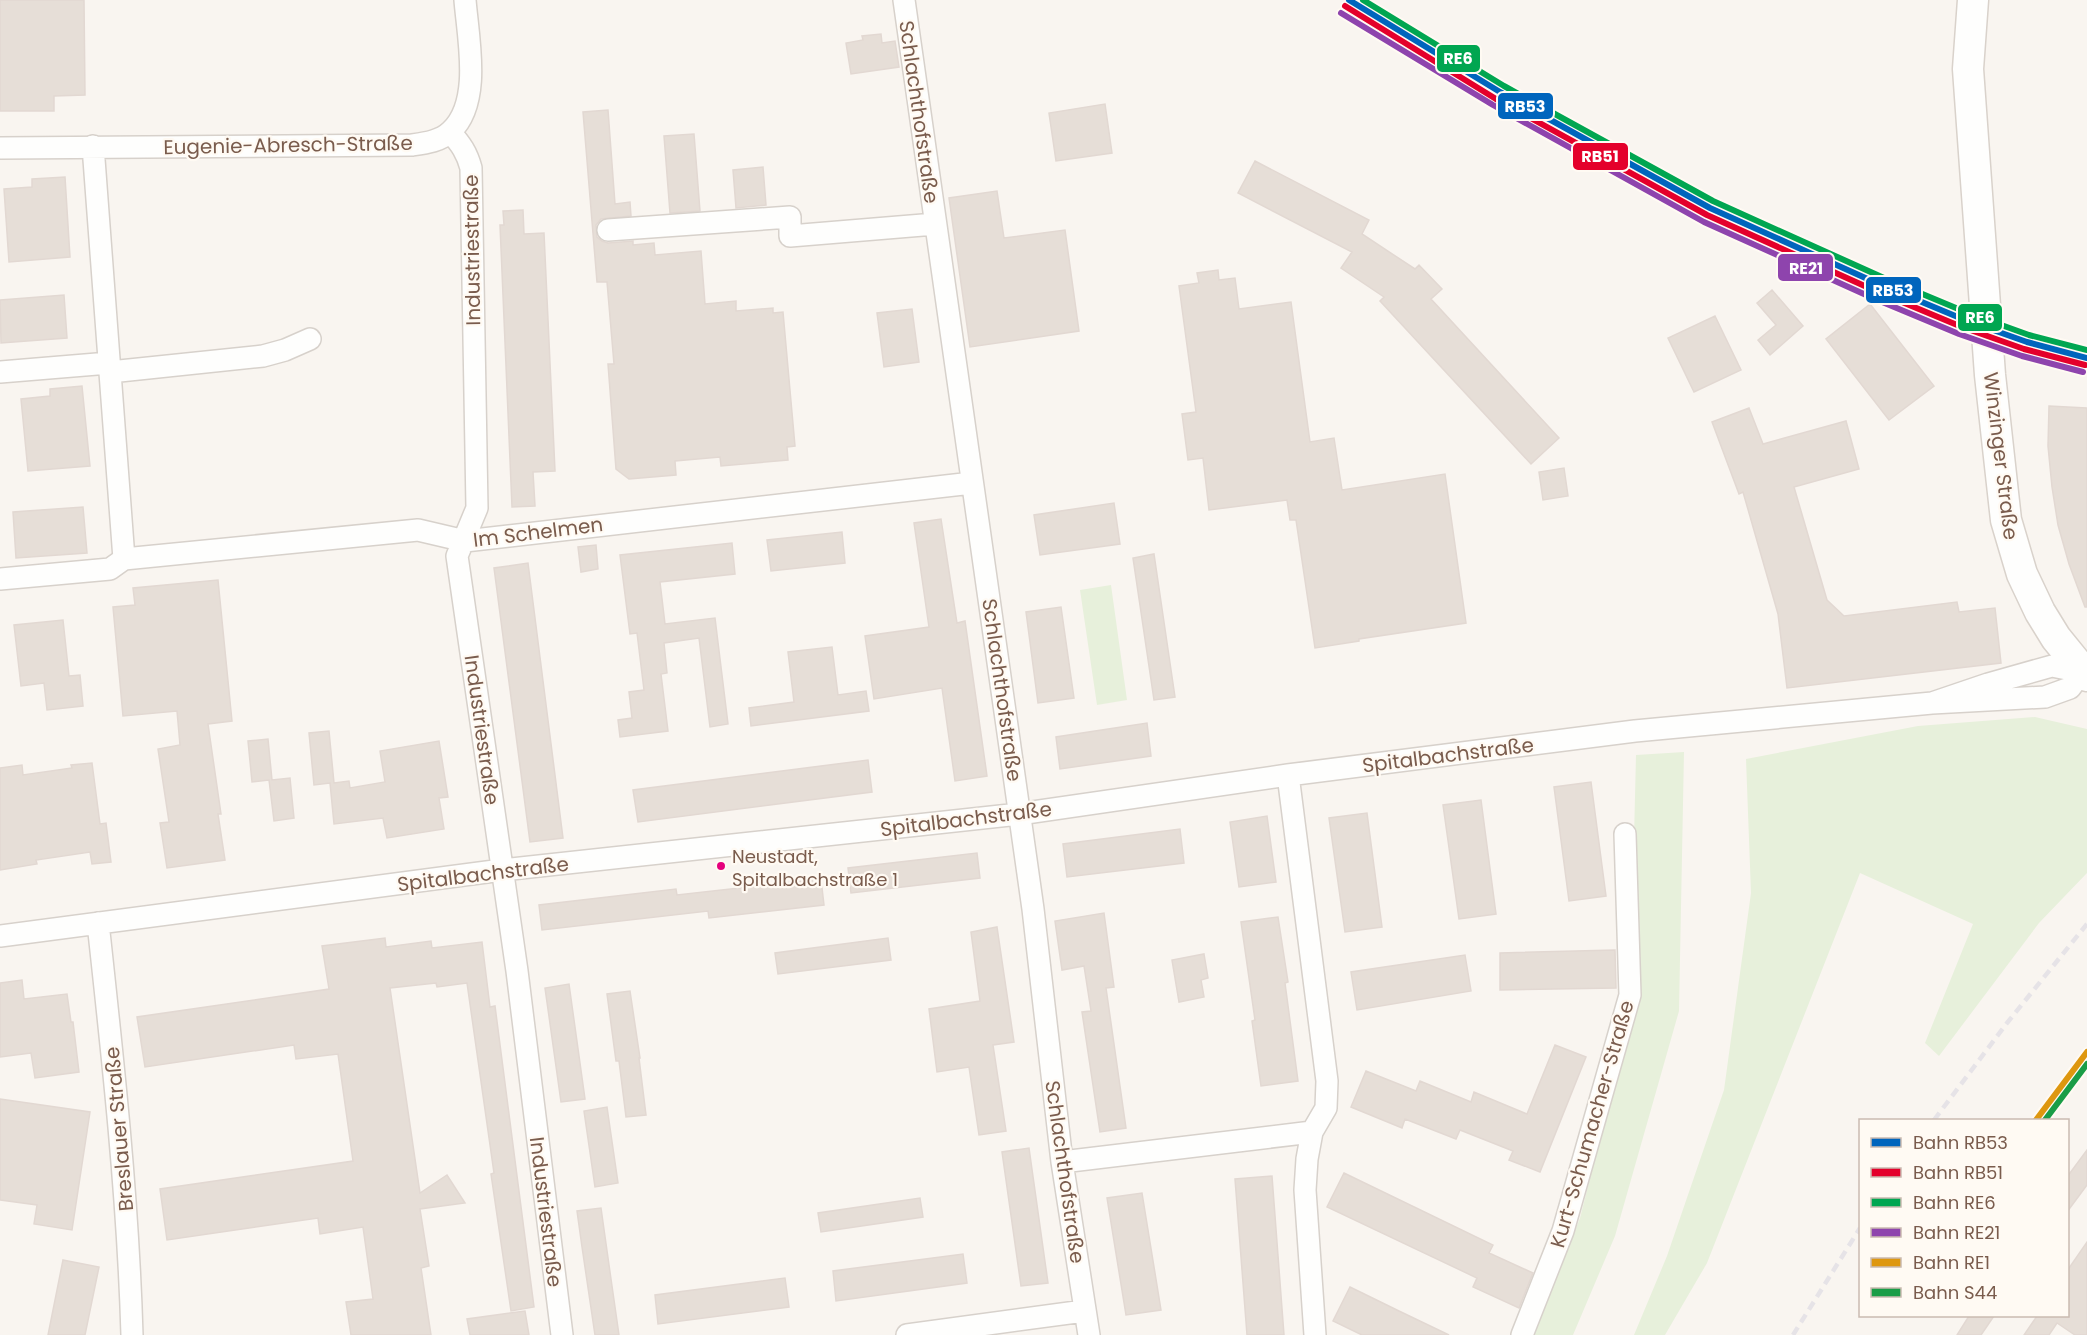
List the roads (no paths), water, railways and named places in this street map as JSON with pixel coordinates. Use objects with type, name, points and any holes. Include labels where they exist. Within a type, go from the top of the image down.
[{"type":"street","points":[[450,132],[461,119],[468,105],[470,81],[465,0]]},
{"type":"street","name":"Schlachthofstraße","points":[[904,0],[1033,909],[1062,1162],[1089,1335]]},
{"type":"street","points":[[1958,0],[1968,69]]},
{"type":"street","name":"Winzinger Straße","points":[[1973,0],[1968,69],[1990,375],[2006,520],[2022,574],[2040,612],[2056,638],[2085,674]]},
{"type":"street","name":"Eugenie-Abresch-Straße","points":[[0,148],[412,145],[431,142],[450,132]]},
{"type":"street","name":"Industriestraße","points":[[450,132],[462,144],[471,168],[477,508],[457,556],[502,870],[562,1335]]},
{"type":"street","points":[[93,146],[124,559]]},
{"type":"street","name":"Schlachthofstraße","points":[[608,230],[790,217],[790,236],[935,224]]},
{"type":"street","points":[[0,372],[264,356],[310,339]]},
{"type":"street","name":"Im Schelmen","points":[[0,579],[110,569],[124,559],[418,530],[465,541],[972,483]]},
{"type":"street","name":"Spitalbachstraße","points":[[0,936],[502,870],[1019,814],[1288,775],[1635,730],[1932,703],[2052,666],[2085,674]]},
{"type":"street","points":[[1288,775],[1327,1082],[1326,1108],[1312,1132],[1305,1190],[1315,1335]]},
{"type":"street","name":"Kurt-Schumacher-Straße","points":[[1522,1335],[1563,1231],[1630,995],[1625,834]]},
{"type":"street","name":"Breslauer Straße","points":[[98,923],[129,1245],[132,1335]]},
{"type":"street","points":[[1062,1162],[1312,1132]]},
{"type":"street","points":[[907,1335],[1084,1311]]},
{"type":"railway","points":[[1935,1119],[2007,1023],[2087,924]]},
{"type":"railway","points":[[1793,1335],[1859,1230]]},
{"type":"rail line","name":"RB53","points":[[1349,0],[1500,92],[1710,208],[1965,320],[2027,342],[2087,358]]},
{"type":"rail line","name":"RE6","points":[[1363,0],[1504,86],[1713,201],[1968,313],[2029,335],[2087,350]]},
{"type":"rail line","name":"RB51","points":[[1345,6],[1496,99],[1707,215],[1962,327],[2024,349],[2085,365]]},
{"type":"rail line","name":"RE21","points":[[1341,13],[1493,105],[1704,222],[1959,334],[2022,356],[2083,372]]},
{"type":"rail line","name":"RE1","points":[[2037,1119],[2087,1052]]},
{"type":"rail line","name":"S44","points":[[2046,1119],[2087,1064]]},
{"type":"place","name":"Neustadt, Spitalbachstraße 1","points":[[721,866]]}]
